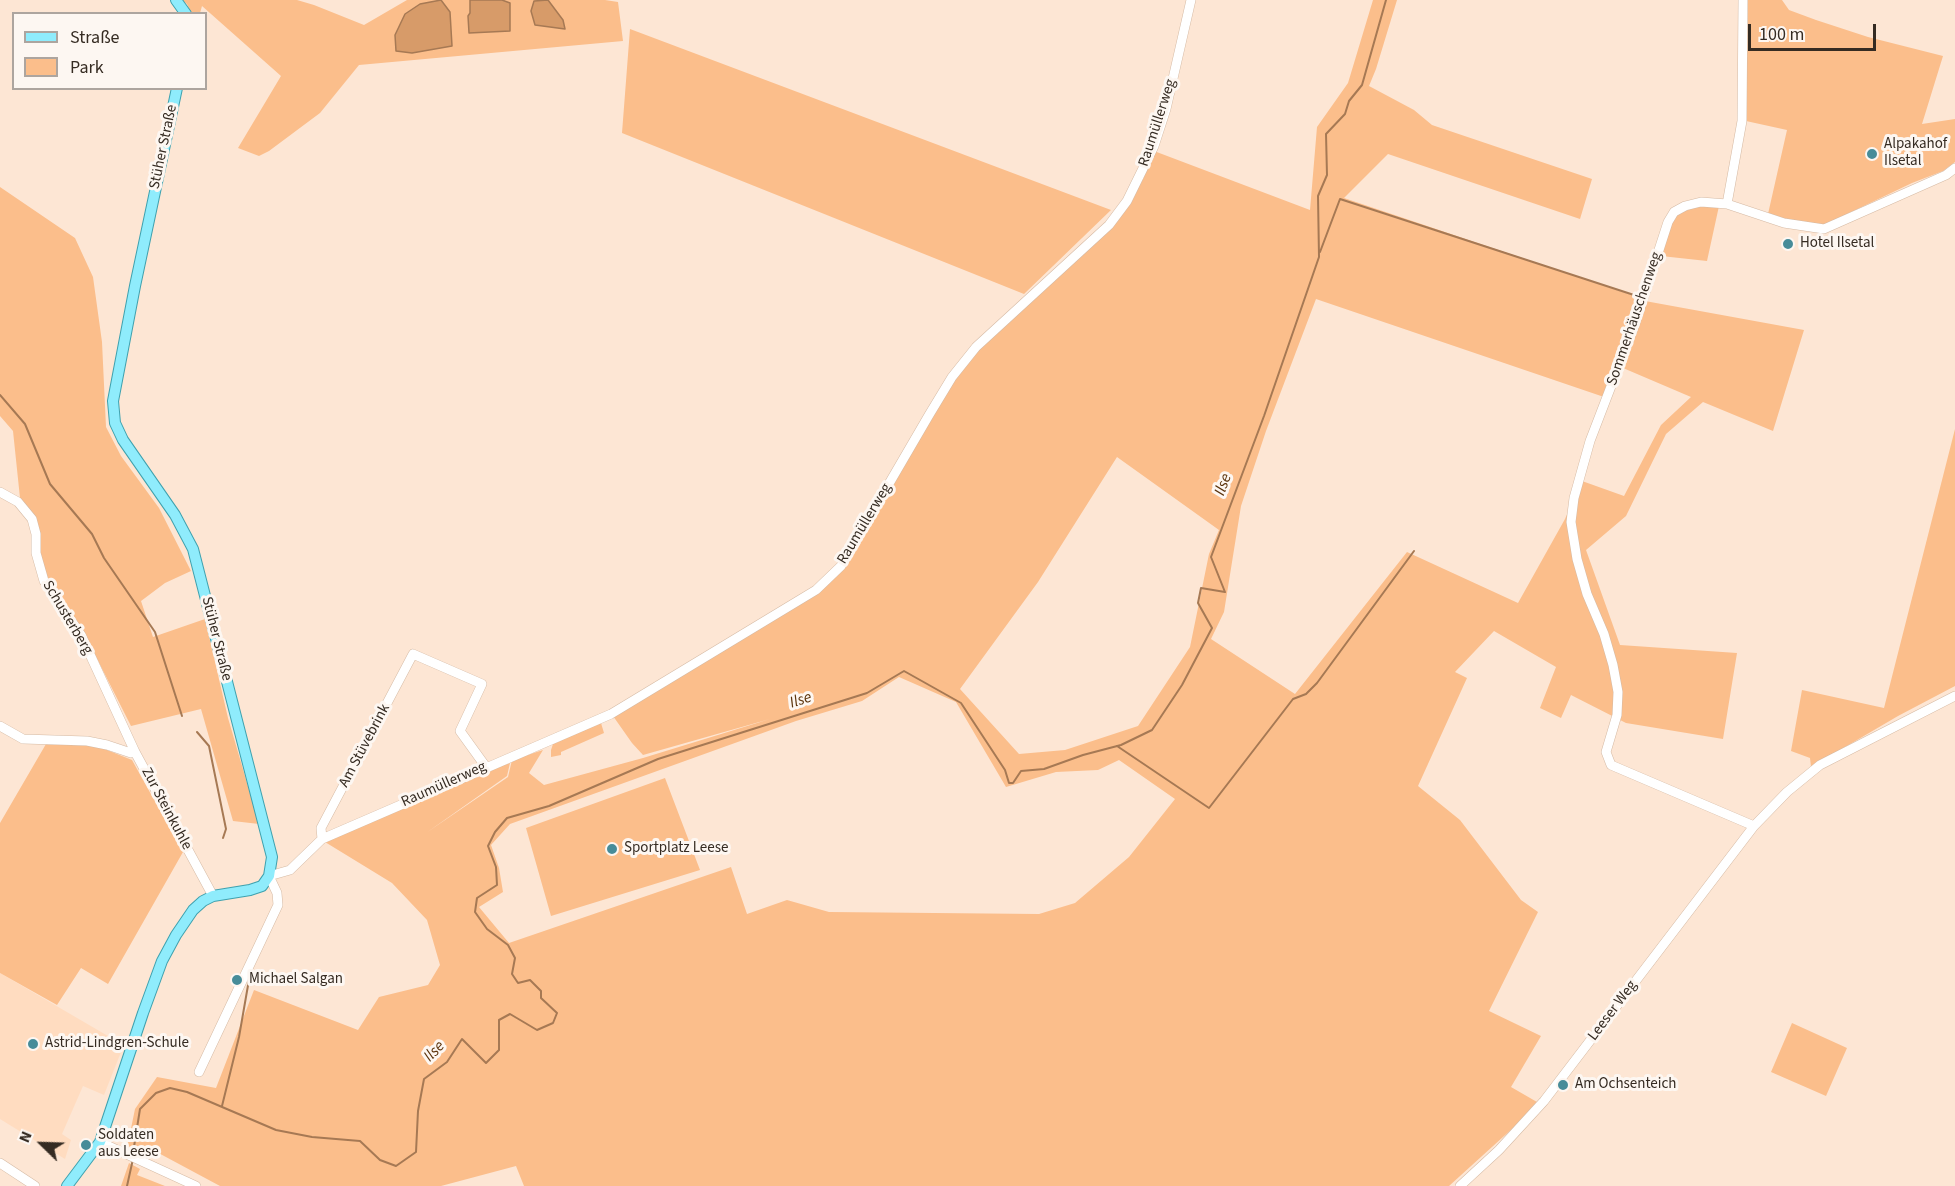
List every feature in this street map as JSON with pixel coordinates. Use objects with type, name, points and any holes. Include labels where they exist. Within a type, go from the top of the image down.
[{"type":"main road","name":"Stüher Straße","points":[[177,90],[113,401],[115,423],[123,440],[175,515],[193,549],[272,858],[269,876]]},
{"type":"main road","points":[[68,1186],[100,1142],[162,961],[184,921],[203,901],[213,896],[250,890],[262,885],[269,876]]},
{"type":"street","name":"Raumüllerweg","points":[[269,876],[290,870],[322,839],[611,714],[816,590],[841,566],[952,377],[970,354],[1109,225],[1127,201],[1154,146],[1166,109],[1191,0]]},
{"type":"street","points":[[1727,204],[1742,122],[1743,0]]},
{"type":"street","name":"Sommerhäuschenweg","points":[[1754,826],[1611,765],[1606,752],[1617,715],[1618,692],[1604,634],[1587,594],[1577,559],[1571,522],[1574,498],[1590,441],[1635,324],[1668,222],[1674,213],[1685,206],[1701,202],[1727,204],[1784,224],[1824,230],[1946,175],[1955,168]]},
{"type":"street","name":"Schusterberg","points":[[0,492],[18,502],[32,519],[36,534],[36,553],[44,581],[81,635],[135,752]]},
{"type":"street","name":"Am Stüvebrink","points":[[322,839],[321,828],[413,654],[482,684],[460,731],[486,767]]},
{"type":"street","name":"Leeser Weg","points":[[1460,1186],[1499,1150],[1544,1101],[1754,826],[1787,792],[1820,765],[1955,696]]},
{"type":"street","name":"Zur Steinkuhle","points":[[0,726],[23,739],[87,741],[131,753],[135,752],[213,896]]},
{"type":"street","points":[[199,1072],[278,905],[278,893],[269,876]]},
{"type":"street","points":[[100,1142],[196,1186]]},
{"type":"street","points":[[0,1163],[35,1186]]},
{"type":"shaded area","points":[[441,0],[450,12],[452,46],[412,53],[396,51],[395,35],[405,14],[420,4]]},
{"type":"shaded area","points":[[470,0],[502,0],[510,3],[510,31],[469,33]]},
{"type":"shaded area","points":[[548,0],[563,20],[565,29],[535,25],[531,11],[534,1]]},
{"type":"shaded area","name":"Astrid-Lindgren-Schule","points":[[0,973],[120,1043],[121,1052],[104,1095],[83,1086],[62,1134],[71,1140],[65,1159],[0,1119]]},
{"type":"green space","points":[[182,0],[297,0],[364,25],[407,0],[605,0],[618,2],[623,41],[359,65],[320,113],[259,156],[238,148],[281,76],[202,6],[200,12],[191,12]]},
{"type":"green space","points":[[1373,0],[1397,0],[1369,86],[1414,110],[1432,125],[1592,179],[1580,219],[1388,154],[1344,198],[1641,298],[1604,397],[1316,299],[1266,431],[1241,506],[1224,612],[1211,639],[1295,694],[1407,552],[1518,603],[1565,519],[1582,481],[1624,496],[1661,425],[1691,397],[1623,368],[1645,301],[1804,330],[1773,431],[1703,402],[1666,434],[1626,516],[1586,550],[1620,645],[1737,653],[1723,739],[1626,723],[1571,695],[1561,718],[1540,708],[1556,667],[1494,631],[1455,672],[1467,678],[1418,786],[1460,820],[1521,900],[1538,912],[1489,1011],[1541,1036],[1511,1087],[1537,1102],[1514,1127],[1449,1186],[524,1186],[516,1166],[441,1186],[220,1186],[151,1149],[131,1151],[128,1143],[135,1109],[157,1077],[216,1088],[254,990],[358,1030],[379,997],[428,985],[440,965],[427,920],[392,883],[325,842],[491,769],[510,763],[507,776],[426,833],[508,777],[512,760],[543,750],[529,773],[544,785],[643,758],[770,719],[643,755],[613,716],[818,593],[844,568],[955,379],[971,357],[1130,202],[1143,179],[1154,151],[1310,210],[1317,127],[1348,83]],"holes":[[[1117,457],[1219,530],[1209,554],[1190,647],[1138,726],[1065,750],[1019,754],[960,689],[1038,582]],[[899,677],[956,702],[1006,787],[1056,772],[1098,770],[1119,760],[1175,799],[1129,857],[1075,903],[1039,914],[829,912],[787,900],[747,914],[731,867],[509,943],[479,907],[503,892],[499,868],[491,845],[510,824],[796,721],[862,701]]]},
{"type":"green space","points":[[1748,0],[1782,0],[1789,10],[1816,20],[1868,37],[1943,56],[1922,124],[1955,119],[1955,162],[1943,171],[1912,183],[1824,225],[1803,224],[1768,214],[1787,130],[1746,121]]},
{"type":"green space","points":[[630,29],[1111,210],[1024,294],[622,133]]},
{"type":"green space","points":[[0,187],[75,238],[93,277],[102,342],[106,427],[121,456],[159,508],[191,571],[165,583],[141,601],[153,637],[205,619],[228,718],[259,824],[233,821],[201,709],[131,726],[84,633],[42,569],[35,516],[20,498],[13,431],[0,416]]},
{"type":"green space","points":[[1700,205],[1719,206],[1707,261],[1661,256],[1671,222],[1678,214]]},
{"type":"green space","points":[[1955,429],[1955,686],[1811,767],[1810,758],[1791,751],[1802,690],[1884,708]]},
{"type":"green space","points":[[601,723],[604,733],[561,752],[561,755],[551,757],[553,744]]},
{"type":"green space","points":[[46,744],[97,746],[132,760],[183,852],[108,984],[81,968],[57,1005],[0,973],[0,823]]},
{"type":"green space","name":"Sportplatz Leese","points":[[665,778],[700,870],[551,916],[526,828]]},
{"type":"green space","points":[[1792,1023],[1847,1048],[1826,1096],[1771,1072]]},
{"type":"green space","points":[[129,1163],[140,1169],[137,1175],[165,1186],[121,1186]]},
{"type":"waterway","name":"Ilse","points":[[133,1153],[140,1109],[156,1093],[170,1088],[187,1092],[276,1130],[312,1137],[360,1141],[380,1160],[396,1166],[416,1152],[418,1111],[424,1079],[447,1062],[462,1039],[486,1063],[499,1050],[499,1020],[510,1014],[537,1030],[553,1023],[557,1013],[541,998],[541,991],[530,980],[518,983],[512,974],[515,958],[508,945],[487,929],[475,912],[477,898],[497,885],[496,867],[488,846],[495,832],[507,818],[549,806],[658,759],[867,693],[904,671],[961,703],[1005,770],[1009,783],[1013,783],[1021,771],[1044,769],[1121,745],[1152,730],[1182,685],[1212,628],[1198,603],[1201,588],[1225,592],[1211,557],[1264,416],[1319,257],[1318,196],[1327,175],[1326,134],[1345,114],[1349,101],[1362,85],[1386,0]]},
{"type":"waterway","points":[[1320,252],[1340,199],[1634,295]]},
{"type":"waterway","points":[[0,395],[25,424],[50,484],[92,534],[104,558],[155,632],[182,716]]},
{"type":"waterway","points":[[1117,746],[1209,808],[1293,699],[1306,694],[1317,683],[1414,551]]},
{"type":"waterway","points":[[197,732],[209,746],[226,829],[223,838]]},
{"type":"waterway","points":[[222,1106],[239,1037],[250,974]]},
{"type":"waterway","name":"Ilse","points":[[127,1186],[133,1159]]},
{"type":"place","name":"Alpakahof Ilsetal","points":[[1872,154]]},
{"type":"place","name":"Hotel Ilsetal","points":[[1788,244]]},
{"type":"place","name":"Sportplatz Leese","points":[[612,849]]},
{"type":"place","name":"Michael Salgan","points":[[237,980]]},
{"type":"place","name":"Astrid-Lindgren-Schule","points":[[33,1044]]},
{"type":"place","name":"Am Ochsenteich","points":[[1563,1085]]},
{"type":"place","name":"Soldaten aus Leese","points":[[86,1145]]}]
